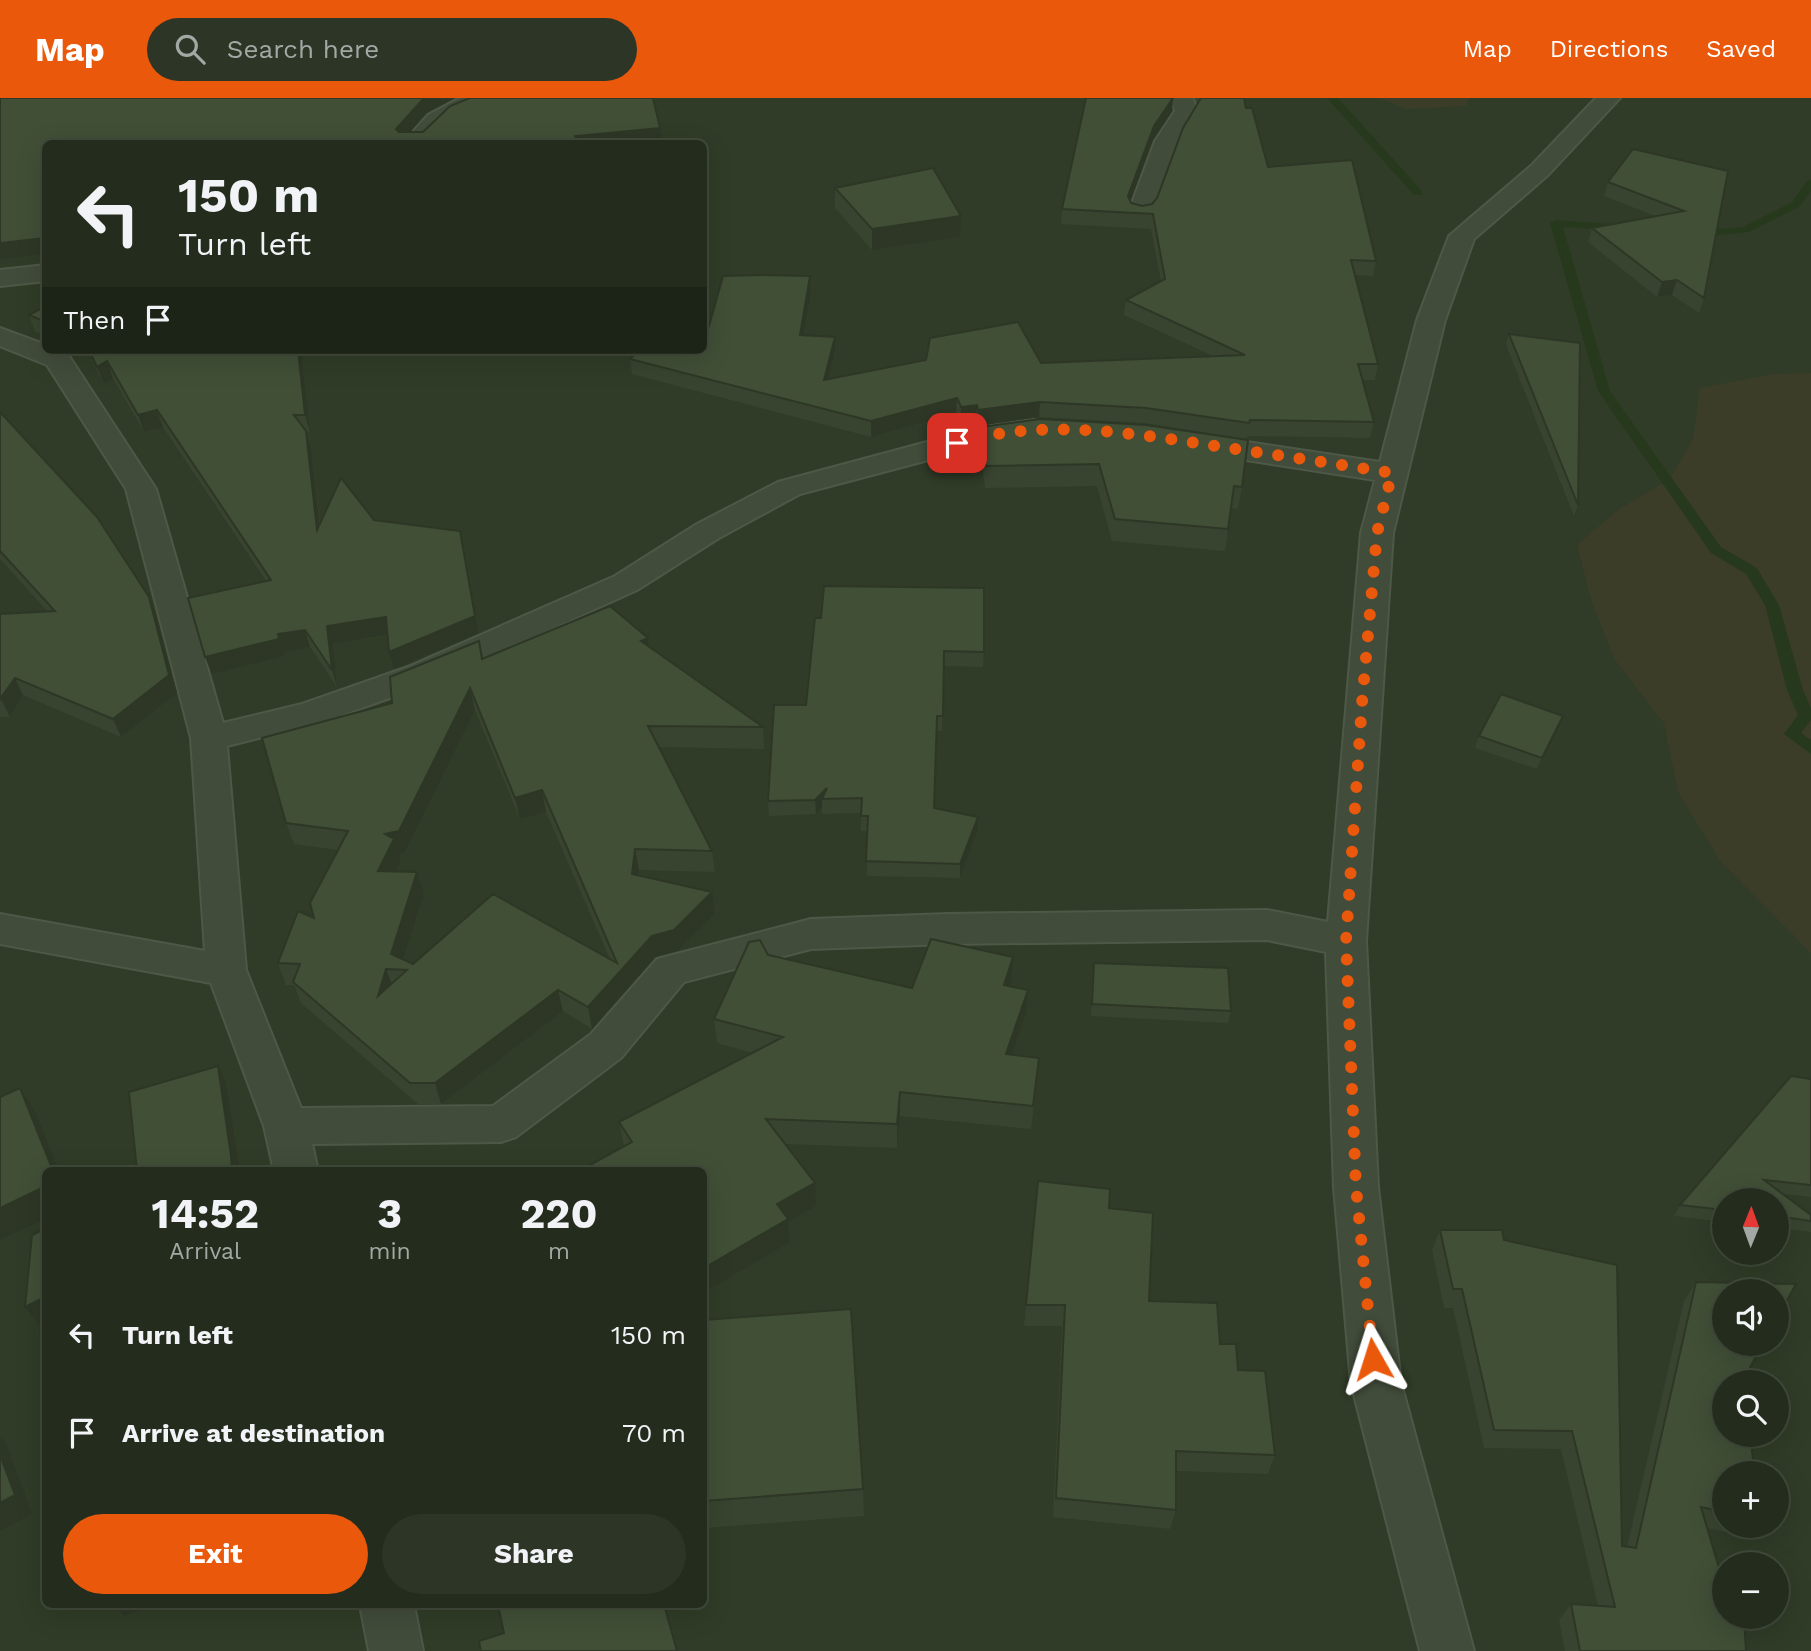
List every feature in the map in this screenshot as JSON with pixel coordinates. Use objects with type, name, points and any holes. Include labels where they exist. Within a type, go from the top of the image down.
[{"type":"street","points":[[416,140],[429,123],[447,110],[481,98]]},
{"type":"street","points":[[1142,211],[1167,141],[1186,111],[1182,98]]},
{"type":"street","points":[[1447,1651],[1376,1383],[1356,1187],[1346,941],[1377,533],[1431,320],[1462,236],[1540,170],[1609,98]]},
{"type":"street","points":[[0,278],[42,273]]},
{"type":"street","points":[[0,336],[42,353]]},
{"type":"street","points":[[45,354],[57,359],[141,489],[209,738],[226,970],[286,1126],[295,1167]]},
{"type":"street","points":[[209,738],[310,714],[420,675],[626,583],[708,531],[789,488],[983,436],[1039,429],[1065,430]]},
{"type":"street","points":[[1171,439],[1392,473]]},
{"type":"street","points":[[286,1126],[501,1124],[606,1046],[670,970],[811,933],[1267,925],[1346,941]]},
{"type":"street","points":[[0,929],[226,970]]},
{"type":"street","points":[[388,1608],[396,1651]]},
{"type":"green space","points":[[1379,98],[1469,98],[1466,106],[1407,109]]},
{"type":"green space","points":[[1811,373],[1811,953],[1721,862],[1678,792],[1664,723],[1615,660],[1591,599],[1577,545],[1619,509],[1670,479],[1693,439],[1700,388],[1774,374]]},
{"type":"building","points":[[0,98],[424,98],[396,129],[399,132],[423,132],[450,106],[470,98],[653,98],[660,128],[575,136],[576,140],[42,140],[42,238],[0,243]]},
{"type":"building","points":[[1086,98],[1173,98],[1154,126],[1128,196],[1131,203],[1142,206],[1152,204],[1157,198],[1183,128],[1201,98],[1244,98],[1246,108],[1252,108],[1268,167],[1352,160],[1376,261],[1351,260],[1378,364],[1358,364],[1374,422],[1250,420],[1249,423],[1146,408],[1040,402],[978,410],[977,405],[961,407],[957,398],[871,421],[630,359],[635,354],[707,354],[707,333],[723,276],[762,275],[810,276],[800,335],[835,337],[824,380],[926,360],[930,338],[1018,322],[1041,363],[1245,355],[1126,300],[1165,279],[1153,214],[1062,209]]},
{"type":"building","points":[[1633,149],[1728,171],[1704,298],[1677,280],[1662,282],[1592,228],[1684,211],[1608,182]]},
{"type":"building","points":[[933,168],[961,216],[872,229],[835,188]]},
{"type":"building","points":[[42,308],[42,320],[29,315]]},
{"type":"building","points":[[1509,334],[1580,343],[1578,505]]},
{"type":"building","points":[[91,354],[298,354],[305,415],[294,415],[306,431],[317,530],[341,478],[374,520],[460,531],[475,616],[389,652],[386,617],[327,626],[332,670],[305,630],[278,634],[279,639],[205,657],[188,598],[271,580],[157,410],[138,415],[107,361],[97,367]]},
{"type":"building","points":[[0,412],[97,517],[149,597],[169,675],[113,719],[15,678],[0,699],[0,614],[55,611],[0,551]]},
{"type":"building","points":[[1041,419],[1146,425],[1248,440],[1242,487],[1234,486],[1228,529],[1115,519],[1099,464],[986,466],[981,427]]},
{"type":"building","points":[[824,586],[984,588],[984,652],[944,651],[943,716],[937,716],[934,808],[978,817],[960,864],[866,861],[868,816],[861,816],[862,798],[822,799],[827,788],[815,800],[768,801],[774,705],[806,705],[815,618],[821,618]]},
{"type":"building","points":[[610,606],[648,638],[641,641],[763,727],[648,726],[712,851],[635,849],[632,874],[712,892],[674,930],[652,936],[588,1007],[558,990],[435,1083],[410,1083],[293,982],[300,964],[278,963],[298,911],[314,918],[310,903],[348,831],[286,823],[262,738],[392,703],[390,677],[479,641],[482,659]],"holes":[[[470,688],[515,798],[542,790],[617,963],[493,894],[413,964],[391,954],[417,872],[378,871],[394,839],[385,834],[399,831]],[[386,969],[407,970],[378,996]]]},
{"type":"building","points":[[1501,694],[1563,716],[1542,758],[1479,736]]},
{"type":"building","points":[[931,939],[1013,957],[1004,985],[1028,990],[1006,1054],[1039,1058],[1033,1106],[900,1092],[897,1124],[766,1119],[815,1183],[777,1204],[788,1219],[707,1266],[707,1167],[586,1167],[632,1142],[619,1122],[783,1037],[714,1019],[749,942],[760,940],[768,955],[912,988]]},
{"type":"building","points":[[1094,963],[1228,968],[1231,1011],[1092,1004]]},
{"type":"building","points":[[218,1066],[232,1167],[137,1167],[129,1092]]},
{"type":"building","points":[[1791,1076],[1811,1079],[1811,1185],[1764,1180],[1775,1188],[1712,1188],[1712,1209],[1680,1205]]},
{"type":"building","points":[[20,1088],[51,1167],[42,1167],[42,1188],[0,1208],[0,1097]]},
{"type":"building","points":[[1038,1181],[1110,1189],[1109,1208],[1153,1213],[1149,1301],[1217,1303],[1220,1344],[1236,1344],[1238,1370],[1265,1371],[1275,1455],[1176,1451],[1176,1510],[1056,1498],[1065,1305],[1026,1305]]},
{"type":"building","points":[[1789,1199],[1811,1215],[1811,1221],[1789,1218]]},
{"type":"building","points":[[42,1230],[42,1298],[25,1307],[32,1235]]},
{"type":"building","points":[[1440,1230],[1502,1230],[1504,1240],[1617,1265],[1622,1546],[1636,1548],[1696,1282],[1712,1282],[1712,1356],[1756,1356],[1749,1370],[1712,1370],[1712,1447],[1752,1447],[1753,1461],[1712,1461],[1712,1509],[1701,1507],[1714,1552],[1712,1552],[1712,1629],[1745,1629],[1746,1651],[1580,1651],[1571,1604],[1615,1607],[1572,1431],[1494,1430],[1462,1289],[1453,1289]]},
{"type":"building","points":[[1789,1284],[1796,1284],[1789,1297]]},
{"type":"building","points":[[851,1309],[863,1489],[707,1501],[707,1320]]},
{"type":"building","points":[[0,1455],[15,1495],[0,1503]]},
{"type":"building","points":[[499,1608],[665,1608],[677,1651],[481,1651],[479,1641],[504,1633]]},
{"type":"waterway","points":[[1332,98],[1418,193]]},
{"type":"waterway","points":[[1695,234],[1745,230],[1795,205],[1811,183]]},
{"type":"waterway","points":[[1622,228],[1556,223],[1604,391],[1716,550],[1752,571],[1772,605],[1795,690],[1806,715],[1792,734],[1811,748]]},
{"type":"route","points":[[957,443],[983,436],[1039,429],[1144,435],[1392,473],[1377,533],[1346,941],[1356,1187],[1373,1359]]}]
